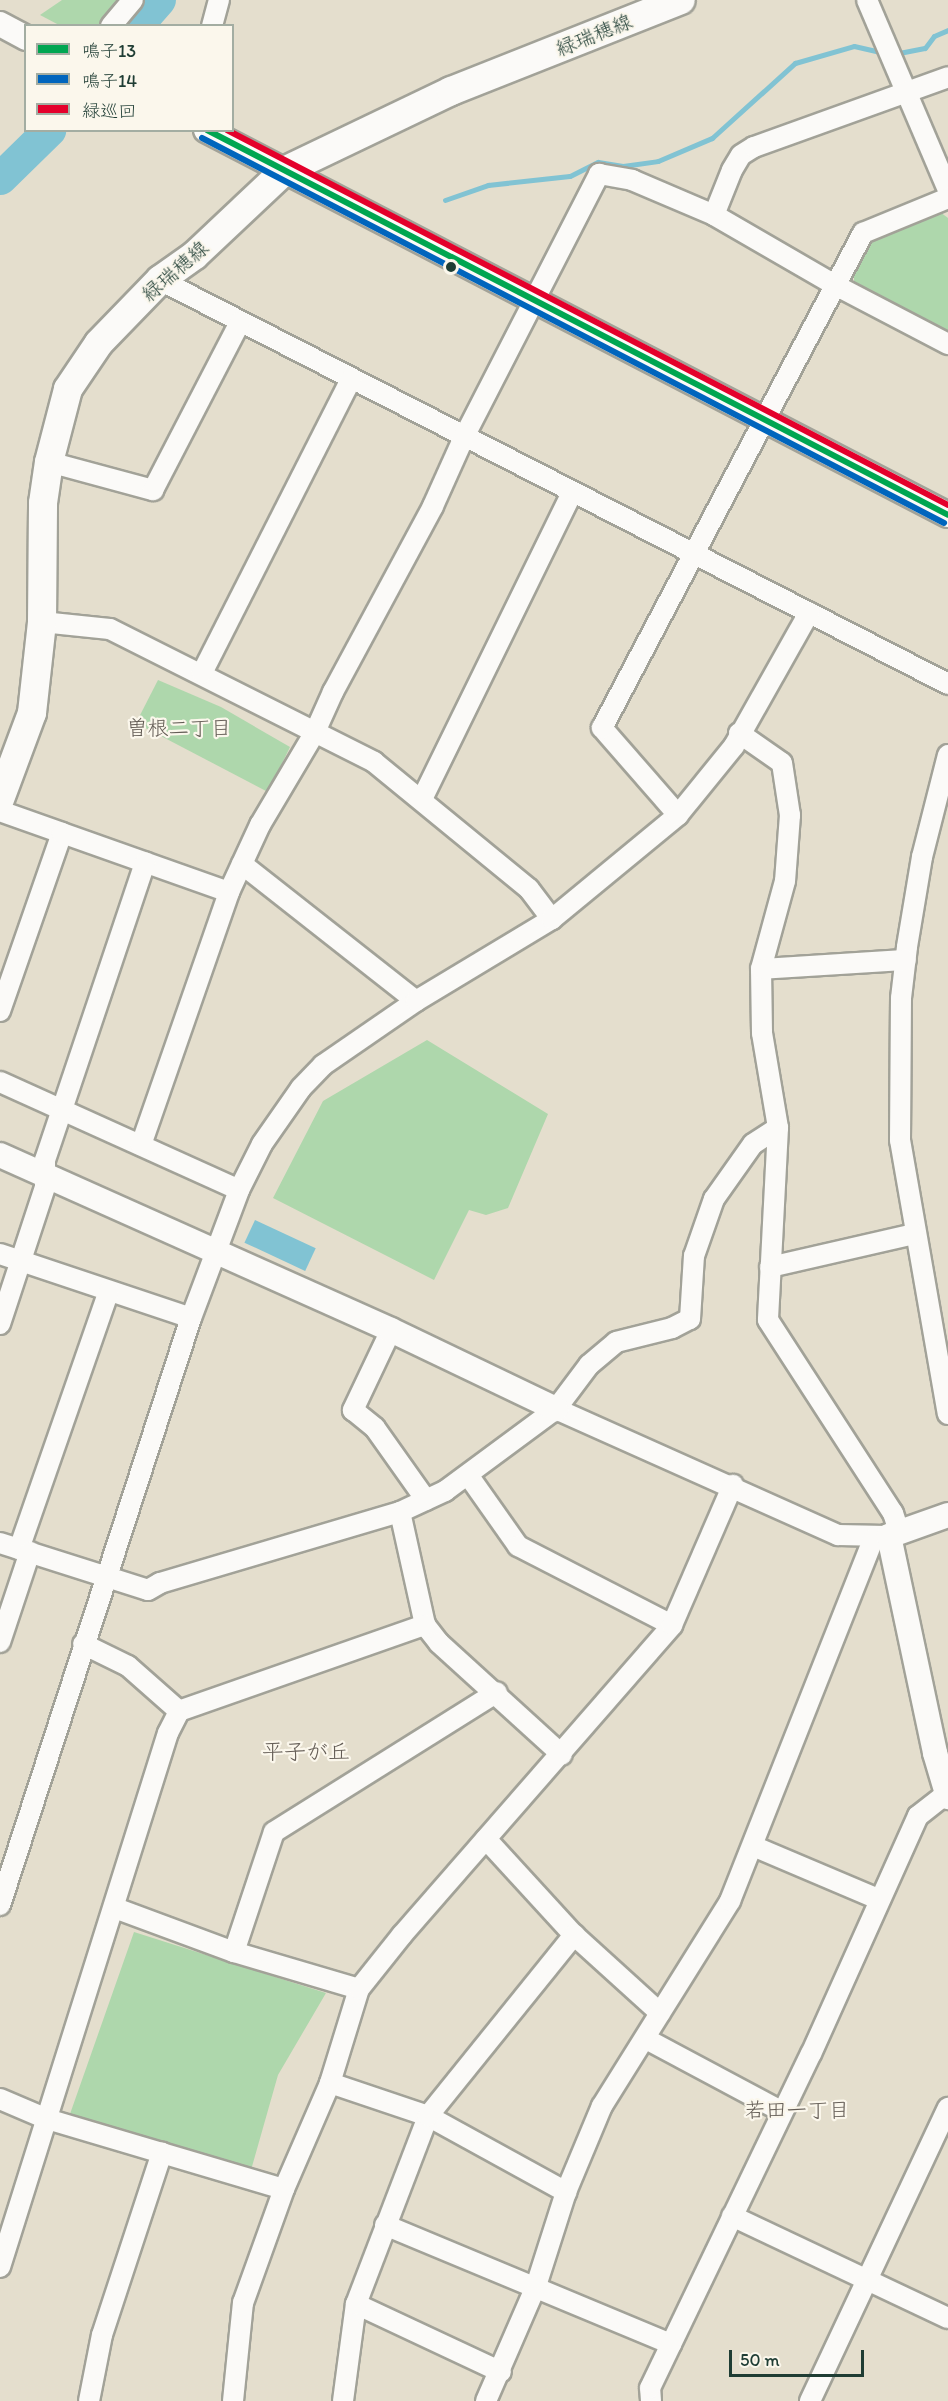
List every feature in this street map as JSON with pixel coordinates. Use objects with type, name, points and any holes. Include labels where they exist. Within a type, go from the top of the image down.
[{"type":"main road","name":"緑瑞穂線","points":[[0,799],[32,713],[42,622],[43,503],[49,462],[68,389],[99,343],[160,280],[195,255],[284,171],[451,91],[681,0]]},
{"type":"street","points":[[113,24],[133,0]]},
{"type":"street","points":[[213,24],[219,0]]},
{"type":"street","points":[[867,0],[948,190]]},
{"type":"street","points":[[0,24],[24,37]]},
{"type":"street","points":[[714,215],[741,155],[948,77]]},
{"type":"street","points":[[210,132],[948,515]]},
{"type":"street","points":[[141,1145],[229,892],[242,864],[315,732],[333,692],[433,506],[464,437],[600,174],[632,180],[714,215],[833,284],[948,344]]},
{"type":"street","points":[[678,815],[602,728],[833,284],[863,233],[948,198]]},
{"type":"street","points":[[160,280],[948,684]]},
{"type":"street","points":[[49,462],[153,489],[240,322]]},
{"type":"street","points":[[202,673],[351,379]]},
{"type":"street","points":[[422,799],[572,493]]},
{"type":"street","points":[[0,1905],[8,1846],[108,1578],[191,1318],[239,1190],[262,1144],[301,1088],[323,1065],[416,1001],[552,919],[678,815],[734,746],[739,733],[809,613]]},
{"type":"street","points":[[42,622],[110,629],[202,673],[374,762],[422,799],[529,889],[552,919]]},
{"type":"street","points":[[486,2401],[501,2372],[536,2286],[566,2192],[602,2106],[646,2039],[730,1901],[887,1536],[893,1513],[768,1320],[778,1128],[762,1033],[761,969],[785,881],[790,815],[786,774],[782,763],[739,733]]},
{"type":"street","points":[[948,755],[921,856],[901,998],[900,1140],[914,1234],[948,1414]]},
{"type":"street","points":[[0,811],[229,892]]},
{"type":"street","points":[[0,1011],[62,833]]},
{"type":"street","points":[[0,1324],[47,1175],[45,1160],[145,862]]},
{"type":"street","points":[[242,864],[416,1001]]},
{"type":"street","points":[[761,969],[906,960]]},
{"type":"street","points":[[0,1082],[239,1190]]},
{"type":"street","points":[[0,1543],[147,1590],[160,1583],[400,1512],[426,1500],[468,1475],[556,1409],[589,1365],[616,1342],[672,1328],[690,1318],[694,1256],[714,1199],[753,1144],[778,1128]]},
{"type":"street","points":[[0,1155],[391,1330],[556,1409],[733,1485],[838,1534],[887,1536],[948,1515]]},
{"type":"street","points":[[770,1267],[914,1234]]},
{"type":"street","points":[[0,1254],[191,1318]]},
{"type":"street","points":[[0,1642],[24,1551],[109,1291]]},
{"type":"street","points":[[391,1330],[353,1410],[375,1428],[426,1500]]},
{"type":"street","points":[[468,1475],[518,1546],[672,1624]]},
{"type":"street","points":[[233,2401],[243,2303],[284,2189],[330,2084],[359,1989],[672,1624],[733,1485]]},
{"type":"street","points":[[400,1512],[425,1625],[439,1643],[497,1692],[562,1755]]},
{"type":"street","points":[[651,2401],[650,2388],[811,2054],[878,1899],[918,1816],[947,1795],[934,1753],[887,1536]]},
{"type":"street","points":[[0,2267],[115,1908],[168,1733],[179,1711],[425,1625]]},
{"type":"street","points":[[83,1644],[128,1666],[179,1711]]},
{"type":"street","points":[[234,1952],[274,1832],[497,1692]]},
{"type":"street","points":[[486,1839],[574,1935],[660,2013]]},
{"type":"street","points":[[753,1846],[878,1899]]},
{"type":"street","points":[[115,1908],[234,1952],[359,1989]]},
{"type":"street","points":[[343,2401],[356,2304],[428,2116],[574,1935]]},
{"type":"street","points":[[646,2039],[782,2111]]},
{"type":"street","points":[[330,2084],[428,2116],[566,2192]]},
{"type":"street","points":[[0,2099],[47,2119],[284,2189]]},
{"type":"street","points":[[810,2401],[948,2108]]},
{"type":"street","points":[[89,2401],[102,2335],[162,2153]]},
{"type":"street","points":[[732,2216],[948,2318]]},
{"type":"street","points":[[385,2225],[671,2344]]},
{"type":"street","points":[[356,2304],[501,2372]]},
{"type":"green space","points":[[62,0],[129,0],[108,24],[57,24],[40,15]]},
{"type":"green space","points":[[940,212],[948,218],[948,332],[854,283],[854,272],[872,238]]},
{"type":"green space","points":[[158,680],[221,707],[290,747],[268,792],[136,723]]},
{"type":"green space","points":[[427,1040],[548,1114],[508,1208],[486,1215],[469,1210],[434,1280],[273,1198],[323,1101]]},
{"type":"green space","points":[[134,1932],[326,1993],[278,2075],[251,2170],[70,2114]]},
{"type":"water","points":[[255,1220],[316,1248],[305,1271],[244,1243]]},
{"type":"waterway","points":[[138,24],[159,0]]},
{"type":"waterway","points":[[899,53],[925,48],[934,36],[948,30]]},
{"type":"waterway","points":[[445,200],[488,185],[570,176],[598,162],[623,166],[658,161],[712,138],[795,63],[854,46],[881,52]]},
{"type":"waterway","points":[[0,178],[47,132]]},
{"type":"transit line","name":"鳴子13","points":[[211,132],[948,515]]},
{"type":"transit line","name":"緑巡回","points":[[231,132],[948,505]]},
{"type":"transit line","name":"鳴子14","points":[[202,138],[944,523]]},
{"type":"district","name":"曽根二丁目","points":[[179,728]]},
{"type":"district","name":"平子が丘","points":[[306,1752]]},
{"type":"district","name":"若田一丁目","points":[[797,2110]]}]
